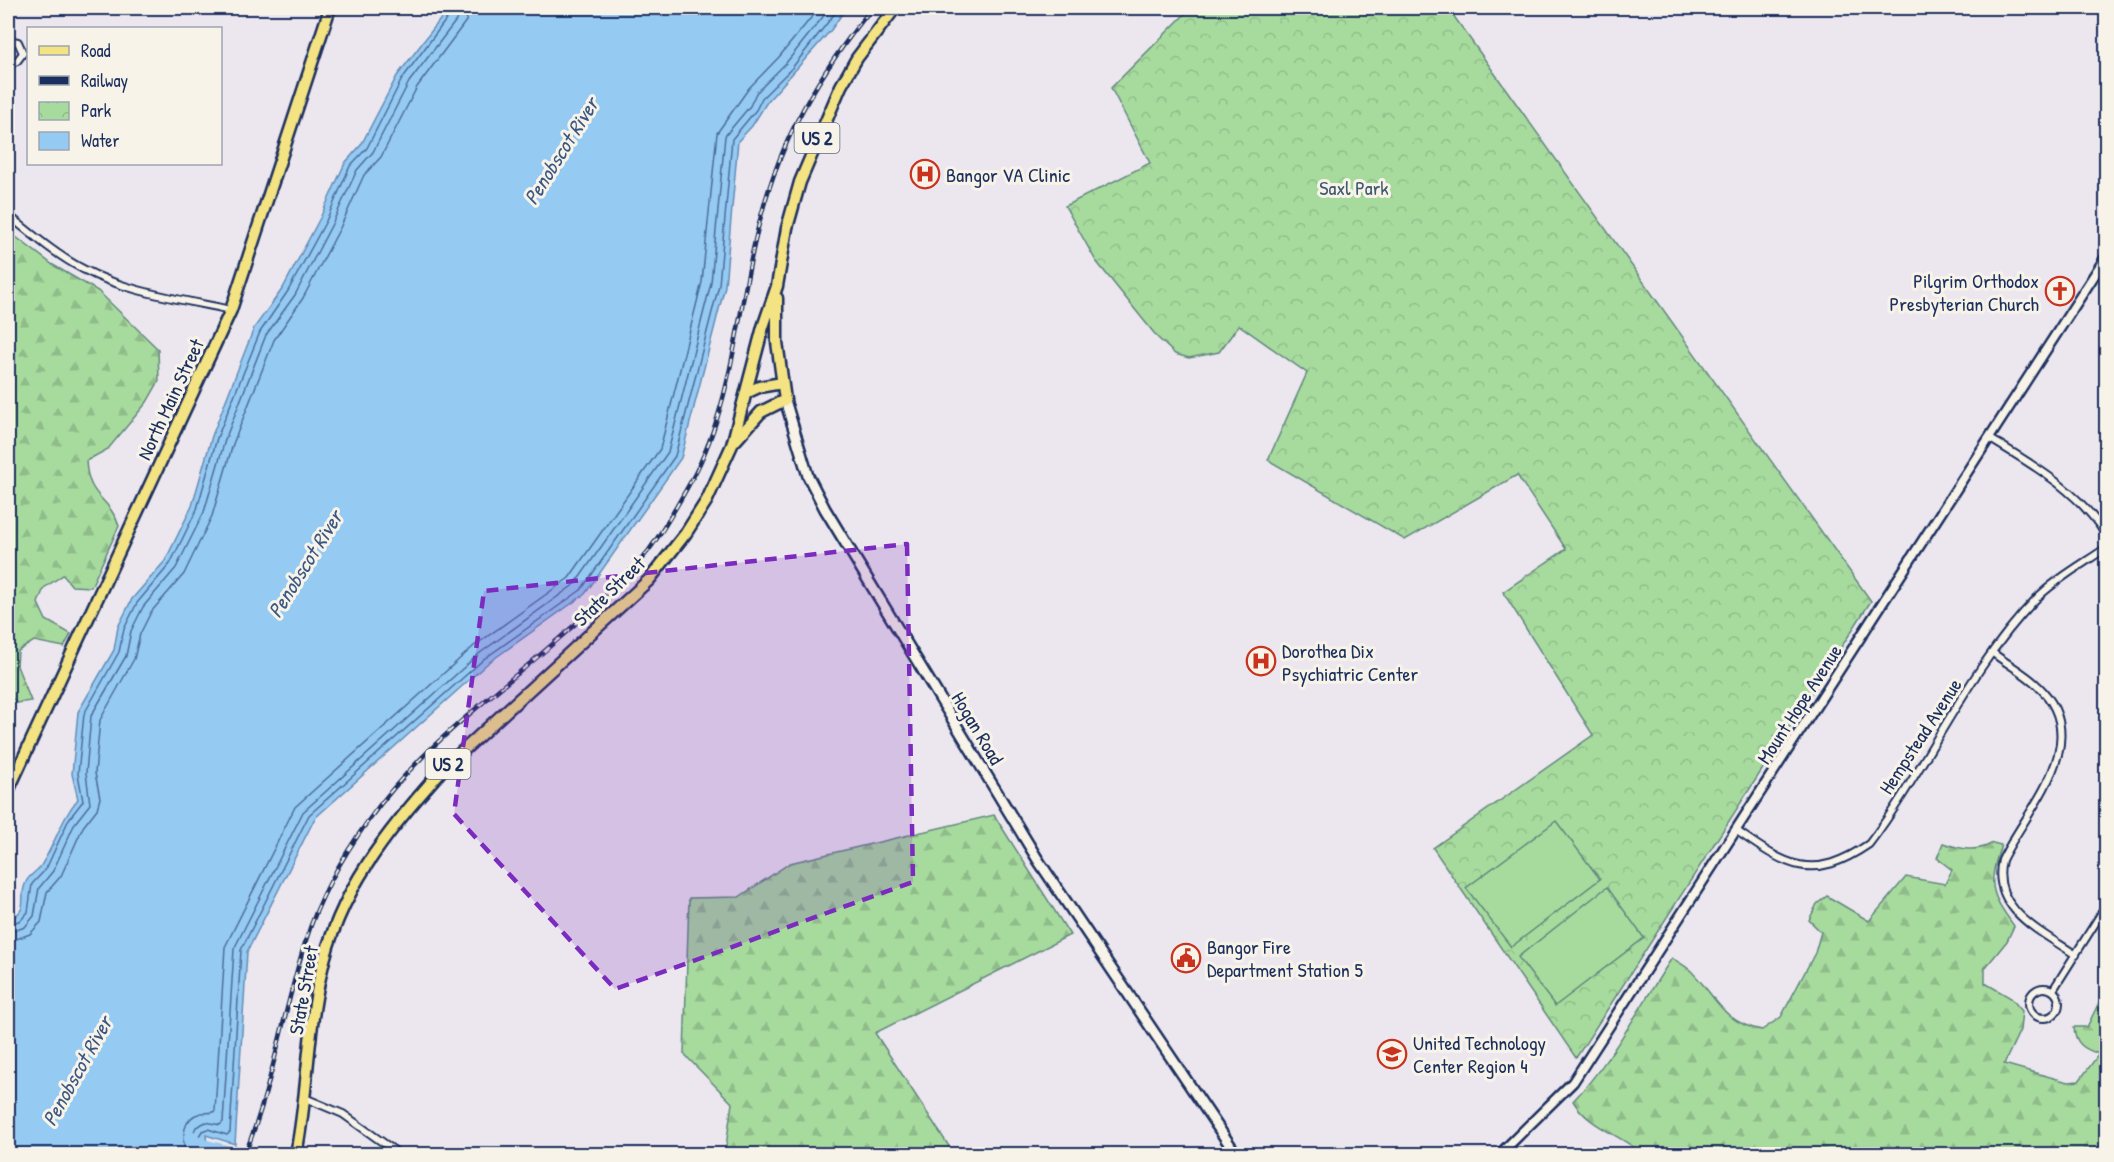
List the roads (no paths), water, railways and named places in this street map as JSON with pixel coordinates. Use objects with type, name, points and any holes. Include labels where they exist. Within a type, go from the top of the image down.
[{"type":"main road","name":"North Main Street","points":[[8,791],[231,310],[330,8]]},
{"type":"main road","name":"State Street","points":[[296,1155],[320,974],[344,904],[372,854],[391,827],[442,770],[649,580],[686,533],[707,500],[732,445],[777,286],[787,228],[800,182],[826,116],[857,58],[895,8]]},
{"type":"main road","name":"Hogan Road","points":[[777,286],[777,330],[782,383],[808,476],[831,519],[1038,860],[1236,1155]]},
{"type":"main road","points":[[746,393],[759,387],[782,383]]},
{"type":"main road","points":[[732,445],[761,412],[785,400]]},
{"type":"street","points":[[8,40],[18,42],[23,53],[17,61],[8,65]]},
{"type":"street","points":[[8,215],[46,245],[101,277],[128,287],[231,310]]},
{"type":"street","name":"Mount Hope Avenue","points":[[1500,1155],[1573,1082],[2106,257]]},
{"type":"street","points":[[1989,438],[2082,501],[2106,535]]},
{"type":"street","name":"Hempstead Avenue","points":[[1737,831],[1770,854],[1801,867],[1838,862],[1869,844],[1993,653],[2038,597],[2106,548]]},
{"type":"street","points":[[1993,653],[2038,686],[2046,695],[2054,708],[2061,737],[2060,754],[2054,772],[2002,860],[2004,892],[2009,904],[2024,920],[2076,955]]},
{"type":"street","points":[[2052,990],[2106,906]]},
{"type":"street","points":[[2037,989],[2052,990],[2060,1002],[2057,1012],[2044,1018],[2035,1015],[2029,1007],[2030,996],[2037,989]]},
{"type":"street","points":[[305,1098],[343,1114],[399,1155]]},
{"type":"water","name":"Penobscot River","points":[[449,8],[846,8],[831,30],[767,102],[752,126],[738,141],[725,286],[681,458],[585,594],[488,663],[315,818],[247,952],[235,1144],[206,1135],[208,1154],[8,1154],[8,920],[20,912],[26,882],[42,864],[67,814],[78,799],[72,774],[78,712],[114,650],[118,627],[132,599],[165,561],[192,506],[212,436],[254,328],[283,288],[320,218],[345,163],[361,145],[397,76]]},
{"type":"waterway","points":[[191,1138],[197,1145],[232,1154]]},
{"type":"railway","points":[[245,1154],[271,1075],[311,924],[332,878],[358,835],[393,789],[420,759],[573,627],[633,569],[655,542],[691,481],[706,450],[717,419],[733,353],[752,253],[779,161],[819,82],[872,8]]},
{"type":"place","name":"Bangor VA Clinic","points":[[925,174]]},
{"type":"place","name":"Pilgrim Orthodox Presbyterian Church","points":[[2060,291]]},
{"type":"place","name":"Dorothea Dix Psychiatric Center","points":[[1261,661]]},
{"type":"place","name":"Bangor Fire Department Station 5","points":[[1186,958]]},
{"type":"place","name":"United Technology Center Region 4","points":[[1392,1054]]},
{"type":"park label","name":"Saxl Park","points":[[1354,187]]}]
